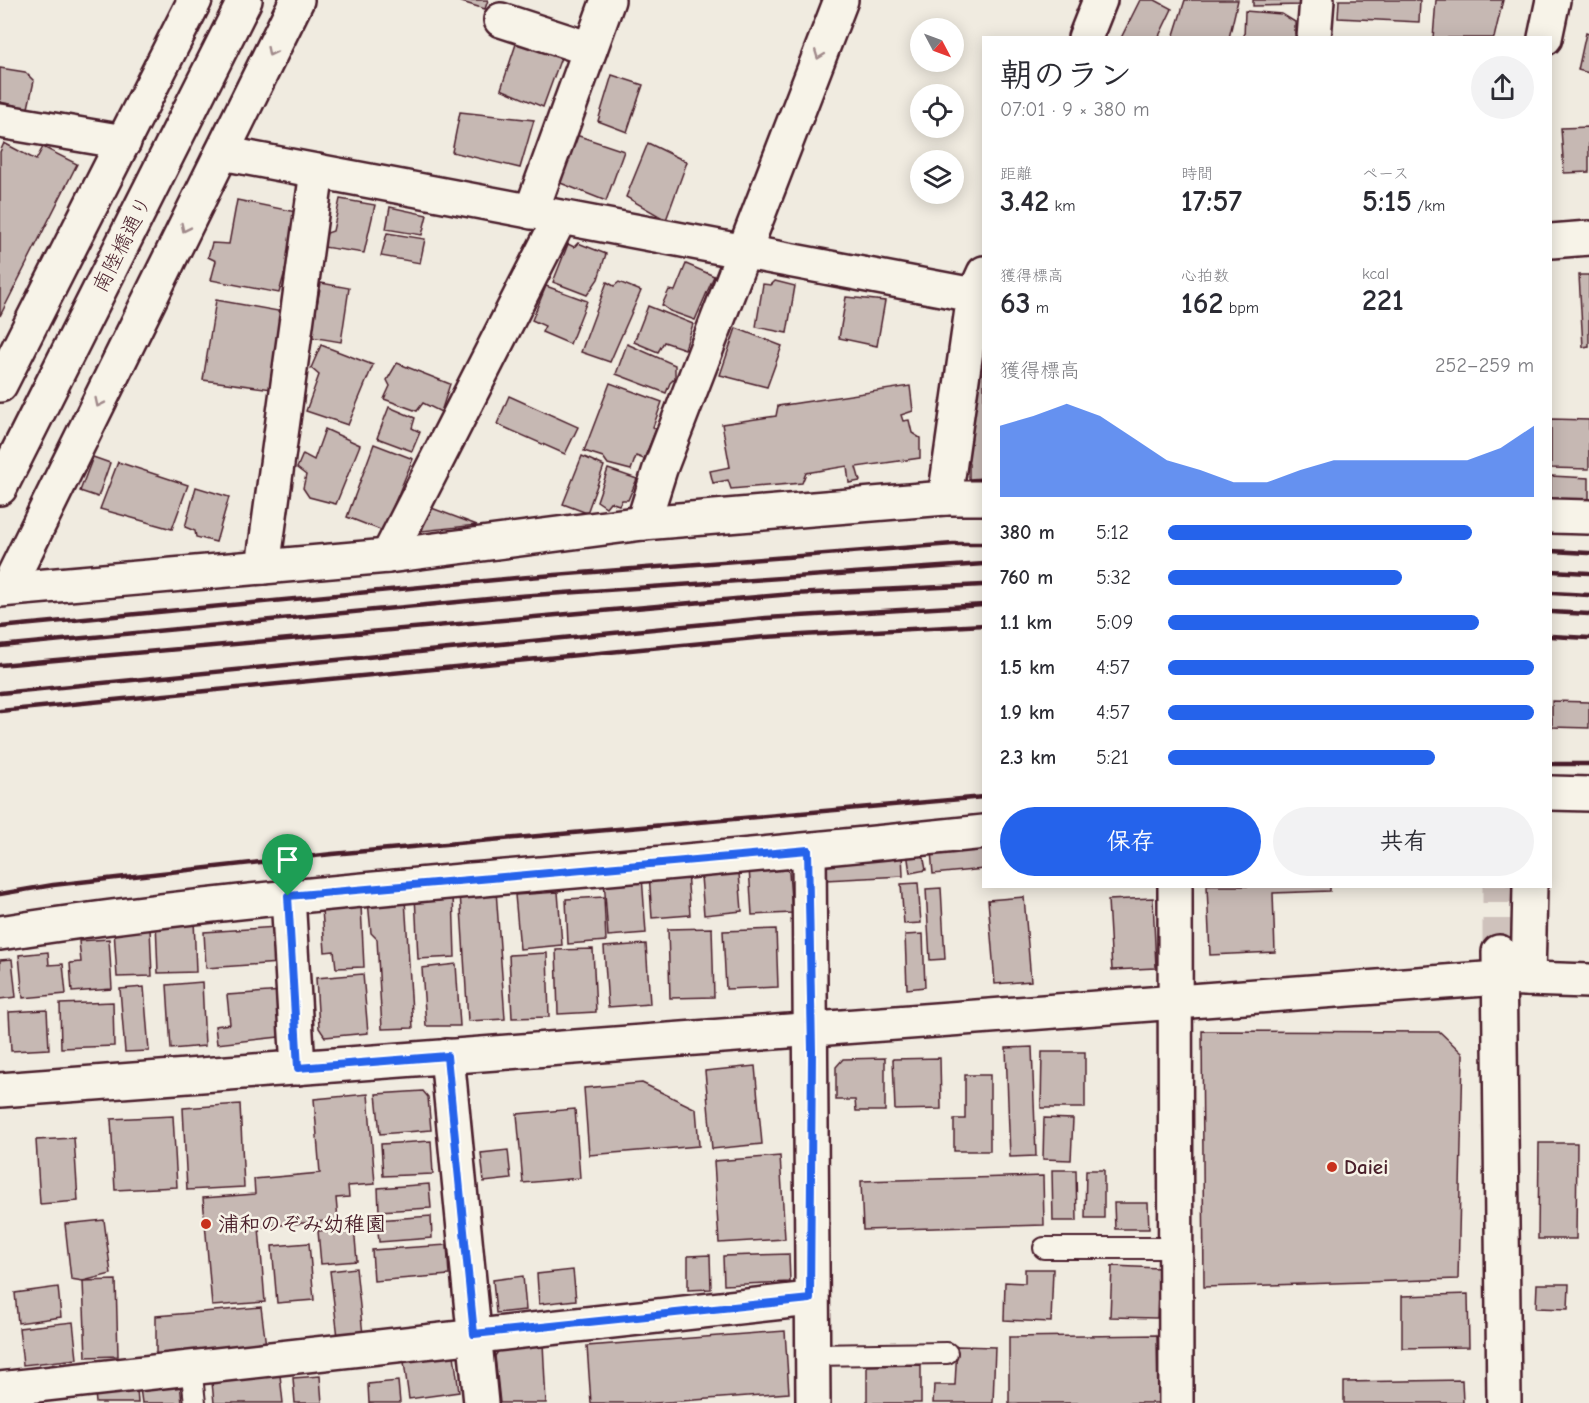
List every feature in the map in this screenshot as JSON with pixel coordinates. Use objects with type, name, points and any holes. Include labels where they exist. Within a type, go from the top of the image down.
[{"type":"street","points":[[0,385],[195,0]]},
{"type":"street","name":"南陸橋通り","points":[[0,488],[245,0]]},
{"type":"street","points":[[4,590],[297,0]]},
{"type":"street","points":[[388,556],[545,215],[590,49],[608,0]]},
{"type":"street","points":[[643,523],[660,469],[840,0]]},
{"type":"street","points":[[1086,36],[1100,0]]},
{"type":"street","points":[[1314,36],[1317,0]]},
{"type":"street","points":[[1545,36],[1553,0]]},
{"type":"street","points":[[501,20],[590,49]]},
{"type":"street","points":[[0,121],[124,142]]},
{"type":"street","points":[[222,153],[742,252],[981,288],[945,498]]},
{"type":"street","points":[[263,567],[317,171]]},
{"type":"street","points":[[1552,241],[1589,238]]},
{"type":"street","points":[[4,590],[388,556],[643,523],[945,498],[982,498]]},
{"type":"street","points":[[1552,516],[1589,517]]},
{"type":"street","points":[[1552,793],[1589,794]]},
{"type":"street","points":[[0,933],[93,918],[288,896],[982,832]]},
{"type":"street","points":[[808,850],[811,1030],[810,1299],[813,1403]]},
{"type":"street","points":[[1175,888],[1176,1403]]},
{"type":"street","points":[[1504,1403],[1508,970],[1529,888]]},
{"type":"street","points":[[288,896],[298,1068]]},
{"type":"street","points":[[0,1090],[1175,1002],[1508,970],[1589,981]]},
{"type":"street","points":[[447,1056],[481,1403]]},
{"type":"street","points":[[0,1389],[474,1334],[810,1299]]},
{"type":"lane","points":[[1044,1248],[1174,1248]]},
{"type":"lane","points":[[811,1354],[947,1353]]},
{"type":"lane","points":[[191,1367],[195,1403]]},
{"type":"building","points":[[455,0],[488,0],[485,9]]},
{"type":"building","points":[[1140,0],[1155,0],[1172,9],[1159,36],[1122,36]]},
{"type":"building","points":[[1185,0],[1238,0],[1229,36],[1174,36]]},
{"type":"building","points":[[1253,0],[1303,0],[1303,5],[1253,6]]},
{"type":"building","points":[[1339,0],[1420,0],[1419,22],[1338,18]]},
{"type":"building","points":[[1436,0],[1503,0],[1494,36],[1433,36]]},
{"type":"building","points":[[1245,11],[1282,14],[1295,22],[1295,36],[1244,36]]},
{"type":"building","points":[[1586,33],[1589,34],[1589,73],[1578,70]]},
{"type":"building","points":[[519,35],[563,52],[543,107],[501,89]]},
{"type":"building","points":[[0,68],[25,72],[34,81],[28,108],[0,102]]},
{"type":"building","points":[[612,75],[643,85],[627,132],[598,121]]},
{"type":"building","points":[[460,112],[534,120],[520,168],[452,152]]},
{"type":"building","points":[[1589,127],[1589,172],[1564,173],[1561,128]]},
{"type":"building","points":[[576,135],[624,151],[606,201],[558,182]]},
{"type":"building","points":[[4,143],[36,160],[43,147],[77,164],[0,316],[0,152]]},
{"type":"building","points":[[648,143],[687,162],[666,220],[626,197]]},
{"type":"building","points":[[340,199],[375,205],[364,253],[323,247],[327,233],[333,231]]},
{"type":"building","points":[[237,200],[301,213],[279,293],[211,280],[216,261],[208,257],[212,243],[229,244]]},
{"type":"building","points":[[390,207],[427,215],[422,235],[386,229]]},
{"type":"building","points":[[387,233],[425,239],[420,263],[381,256]]},
{"type":"building","points":[[578,243],[606,254],[598,279],[587,295],[553,282],[568,244],[574,247]]},
{"type":"building","points":[[686,264],[714,276],[695,320],[670,311],[662,305],[669,290],[675,291]]},
{"type":"building","points":[[1579,275],[1589,275],[1589,346],[1583,347]]},
{"type":"building","points":[[775,281],[795,286],[787,333],[756,327],[763,284],[771,285]]},
{"type":"building","points":[[607,282],[614,286],[619,282],[641,291],[610,362],[581,352]]},
{"type":"building","points":[[321,283],[349,288],[341,342],[311,337]]},
{"type":"building","points":[[546,286],[587,301],[570,344],[542,332],[545,326],[532,320]]},
{"type":"building","points":[[846,297],[885,301],[877,346],[839,338]]},
{"type":"building","points":[[216,300],[284,312],[272,389],[203,380]]},
{"type":"building","points":[[648,306],[693,324],[685,349],[664,342],[658,352],[634,342]]},
{"type":"building","points":[[736,328],[782,346],[767,387],[720,375]]},
{"type":"building","points":[[627,344],[675,365],[675,378],[666,393],[616,374]]},
{"type":"building","points":[[321,345],[373,365],[348,425],[306,411],[319,375],[311,368]]},
{"type":"building","points":[[397,363],[450,384],[441,412],[423,403],[417,411],[384,399],[390,386],[387,380]]},
{"type":"building","points":[[978,367],[982,368],[982,478],[969,479],[969,464],[963,461]]},
{"type":"building","points":[[610,383],[662,402],[653,427],[656,429],[644,459],[636,456],[631,470],[608,464],[603,457],[584,451]]},
{"type":"building","points":[[910,386],[913,411],[901,415],[903,421],[909,420],[912,433],[920,438],[920,458],[856,467],[860,481],[849,483],[847,466],[806,473],[802,483],[731,489],[728,480],[713,483],[710,471],[730,467],[722,424],[776,416],[778,406]]},
{"type":"building","points":[[509,396],[578,427],[565,454],[497,424]]},
{"type":"building","points":[[389,407],[415,418],[412,428],[420,432],[412,451],[377,438]]},
{"type":"building","points":[[1552,419],[1589,420],[1589,469],[1552,468]]},
{"type":"building","points":[[325,429],[360,445],[336,504],[309,497],[303,488],[306,475],[297,468],[303,454],[314,460]]},
{"type":"building","points":[[374,444],[413,459],[383,531],[347,517]]},
{"type":"building","points":[[582,456],[604,466],[587,513],[563,504]]},
{"type":"building","points":[[93,457],[110,463],[98,497],[80,491]]},
{"type":"building","points":[[118,462],[188,485],[172,529],[100,509]]},
{"type":"building","points":[[608,469],[637,479],[628,500],[622,500],[619,505],[610,502],[606,507],[597,501]]},
{"type":"building","points":[[1552,476],[1589,478],[1589,501],[1552,500]]},
{"type":"building","points":[[196,487],[229,497],[216,542],[196,537],[195,531],[185,527]]},
{"type":"building","points":[[429,507],[477,525],[422,531]]},
{"type":"building","points":[[1552,701],[1589,702],[1589,728],[1552,727]]},
{"type":"building","points":[[982,845],[982,869],[933,874],[931,851]]},
{"type":"building","points":[[922,849],[926,870],[910,873],[907,852]]},
{"type":"building","points":[[902,853],[903,876],[825,880],[827,866],[834,865],[835,857]]},
{"type":"building","points":[[781,865],[789,872],[792,913],[752,915],[749,867]]},
{"type":"building","points":[[687,871],[690,915],[652,918],[649,873]]},
{"type":"building","points":[[739,873],[742,911],[704,915],[701,876]]},
{"type":"building","points":[[642,876],[646,933],[608,936],[604,879]]},
{"type":"building","points":[[918,883],[921,923],[904,924],[901,884]]},
{"type":"building","points":[[941,888],[945,959],[930,960],[926,889]]},
{"type":"building","points":[[1207,888],[1330,888],[1330,891],[1273,893],[1275,952],[1210,955]]},
{"type":"building","points":[[496,890],[505,1019],[468,1021],[460,892]]},
{"type":"building","points":[[558,892],[562,945],[520,949],[515,895]]},
{"type":"building","points":[[453,894],[455,957],[418,959],[415,895]]},
{"type":"building","points":[[604,897],[606,941],[568,944],[566,899]]},
{"type":"building","points":[[1024,897],[1031,981],[995,984],[988,900]]},
{"type":"building","points":[[1153,898],[1156,968],[1112,970],[1108,900]]},
{"type":"building","points":[[405,899],[413,1028],[382,1029],[377,939],[371,933],[368,901]]},
{"type":"building","points":[[361,906],[364,967],[336,968],[334,951],[325,952],[322,909]]},
{"type":"building","points":[[194,919],[196,972],[158,973],[156,921]]},
{"type":"building","points":[[277,927],[279,963],[206,968],[204,932]]},
{"type":"building","points":[[150,928],[152,976],[117,977],[114,930]]},
{"type":"building","points":[[712,928],[714,997],[670,998],[668,929]]},
{"type":"building","points":[[776,929],[778,987],[726,989],[723,931]]},
{"type":"building","points":[[923,934],[925,987],[907,989],[905,935]]},
{"type":"building","points":[[109,939],[112,989],[72,992],[70,963],[81,962],[79,941]]},
{"type":"building","points":[[646,944],[650,1004],[608,1007],[604,947]]},
{"type":"building","points":[[593,949],[596,1012],[558,1014],[556,950]]},
{"type":"building","points":[[48,952],[49,965],[63,964],[66,994],[23,998],[19,955]]},
{"type":"building","points":[[547,953],[549,1017],[512,1018],[509,955]]},
{"type":"building","points":[[12,959],[16,997],[0,999],[0,960]]},
{"type":"building","points":[[456,964],[460,1026],[426,1026],[422,968]]},
{"type":"building","points":[[363,974],[368,1033],[325,1037],[319,1028],[316,978]]},
{"type":"building","points":[[202,982],[205,1046],[171,1049],[167,985]]},
{"type":"building","points":[[144,987],[149,1051],[125,1052],[120,989]]},
{"type":"building","points":[[283,991],[288,1036],[217,1044],[215,1026],[230,1024],[227,995]]},
{"type":"building","points":[[113,1002],[114,1046],[61,1048],[60,1004]]},
{"type":"building","points":[[47,1010],[49,1049],[11,1051],[9,1012]]},
{"type":"building","name":"Daiei","points":[[1202,1031],[1440,1032],[1463,1054],[1458,1279],[1204,1287]]},
{"type":"building","points":[[1032,1047],[1036,1156],[1010,1157],[1006,1048]]},
{"type":"building","points":[[1042,1052],[1085,1052],[1085,1108],[1041,1108]]},
{"type":"building","points":[[885,1058],[885,1111],[856,1111],[855,1100],[836,1100],[836,1067],[843,1059]]},
{"type":"building","points":[[940,1058],[941,1109],[895,1110],[893,1059]]},
{"type":"building","points":[[755,1066],[762,1144],[712,1149],[705,1071]]},
{"type":"building","points":[[965,1075],[990,1075],[990,1151],[954,1151],[954,1119],[965,1119]]},
{"type":"building","points":[[642,1083],[696,1109],[699,1146],[589,1155],[584,1088]]},
{"type":"building","points":[[423,1091],[428,1097],[431,1130],[380,1134],[376,1094]]},
{"type":"building","points":[[368,1094],[375,1184],[348,1186],[349,1197],[336,1198],[338,1220],[259,1227],[265,1302],[212,1306],[203,1198],[255,1194],[254,1179],[320,1173],[314,1099]]},
{"type":"building","points":[[240,1104],[244,1187],[187,1190],[183,1108]]},
{"type":"building","points":[[575,1109],[580,1178],[523,1183],[517,1114]]},
{"type":"building","points":[[173,1116],[177,1187],[115,1190],[111,1119]]},
{"type":"building","points":[[1044,1118],[1073,1119],[1071,1160],[1043,1159]]},
{"type":"building","points":[[74,1138],[78,1201],[40,1204],[36,1140]]},
{"type":"building","points":[[431,1141],[433,1174],[383,1176],[381,1144]]},
{"type":"building","points":[[1539,1143],[1577,1143],[1576,1239],[1538,1239]]},
{"type":"building","points":[[508,1150],[511,1179],[484,1182],[481,1153]]},
{"type":"building","points":[[780,1156],[785,1239],[719,1243],[714,1161]]},
{"type":"building","points":[[1052,1170],[1076,1170],[1077,1221],[1053,1221]]},
{"type":"building","points":[[1086,1170],[1104,1170],[1104,1218],[1085,1218]]},
{"type":"building","points":[[1043,1176],[1044,1225],[863,1230],[861,1181]]},
{"type":"building","points":[[429,1184],[431,1208],[379,1211],[378,1188]]},
{"type":"building","points":[[1114,1203],[1148,1203],[1149,1229],[1115,1229]]},
{"type":"building","points":[[431,1216],[432,1238],[379,1242],[377,1220]]},
{"type":"building","points":[[104,1220],[111,1274],[83,1281],[71,1279],[65,1224]]},
{"type":"building","points":[[354,1227],[357,1261],[321,1264],[318,1231]]},
{"type":"building","points":[[309,1243],[314,1300],[277,1303],[272,1246]]},
{"type":"building","points":[[447,1245],[449,1275],[374,1281],[372,1250]]},
{"type":"building","points":[[789,1254],[790,1282],[724,1285],[723,1256]]},
{"type":"building","points":[[710,1255],[711,1289],[688,1290],[688,1256]]},
{"type":"building","points":[[1112,1266],[1159,1268],[1157,1318],[1110,1317]]},
{"type":"building","points":[[356,1268],[363,1335],[338,1337],[330,1271]]},
{"type":"building","points":[[1025,1269],[1053,1269],[1051,1322],[1004,1320],[1005,1282],[1025,1283]]},
{"type":"building","points":[[573,1270],[576,1300],[539,1304],[537,1274]]},
{"type":"building","points":[[523,1276],[526,1310],[496,1313],[493,1280]]},
{"type":"building","points":[[116,1280],[118,1356],[86,1357],[83,1281]]},
{"type":"building","points":[[1537,1284],[1569,1284],[1568,1309],[1536,1308]]},
{"type":"building","points":[[58,1287],[61,1317],[18,1323],[15,1293]]},
{"type":"building","points":[[1468,1294],[1469,1347],[1402,1348],[1402,1296]]},
{"type":"building","points":[[261,1307],[266,1346],[156,1355],[156,1316]]},
{"type":"building","points":[[73,1322],[77,1359],[23,1365],[19,1328]]},
{"type":"building","points":[[785,1331],[789,1393],[655,1403],[591,1403],[587,1346]]},
{"type":"building","points":[[1157,1335],[1158,1403],[1009,1403],[1009,1337]]},
{"type":"building","points":[[543,1343],[546,1403],[500,1403],[495,1356],[501,1347]]},
{"type":"building","points":[[957,1346],[995,1347],[993,1403],[933,1403],[934,1385],[955,1385]]},
{"type":"building","points":[[454,1355],[459,1392],[409,1399],[404,1362]]},
{"type":"building","points":[[921,1365],[921,1403],[867,1403],[867,1366]]},
{"type":"building","points":[[280,1375],[283,1403],[214,1403],[212,1382]]},
{"type":"building","points":[[320,1376],[322,1403],[295,1403],[293,1378]]},
{"type":"building","points":[[1462,1380],[1463,1403],[1344,1403],[1344,1382]]},
{"type":"building","points":[[398,1381],[400,1403],[369,1403],[368,1384]]},
{"type":"building","points":[[180,1383],[182,1403],[142,1403],[140,1388]]},
{"type":"building","points":[[137,1389],[138,1403],[96,1403],[95,1392]]},
{"type":"tunnel","points":[[1499,888],[1499,952]]},
{"type":"railway","points":[[0,627],[516,578],[953,544],[982,544]]},
{"type":"railway","points":[[1552,551],[1589,553]]},
{"type":"railway","points":[[0,646],[519,596],[982,564]]},
{"type":"railway","points":[[1552,571],[1589,573]]},
{"type":"railway","points":[[0,665],[792,594],[982,585]]},
{"type":"railway","points":[[1552,593],[1589,595]]},
{"type":"railway","points":[[0,693],[766,618],[982,605]]},
{"type":"railway","points":[[1552,612],[1589,614]]},
{"type":"railway","points":[[0,711],[765,637],[982,625]]},
{"type":"railway","points":[[1552,636],[1589,638]]},
{"type":"railway","points":[[1552,764],[1589,764]]},
{"type":"railway","points":[[0,894],[53,885],[332,854],[982,797]]},
{"type":"place","name":"Daiei","points":[[1332,1167]]},
{"type":"place","name":"浦和のぞみ幼稚園","points":[[206,1224]]},
{"type":"route","points":[[808,850],[812,1050],[810,1299],[474,1334],[447,1056],[298,1068],[288,896],[808,850]]}]
